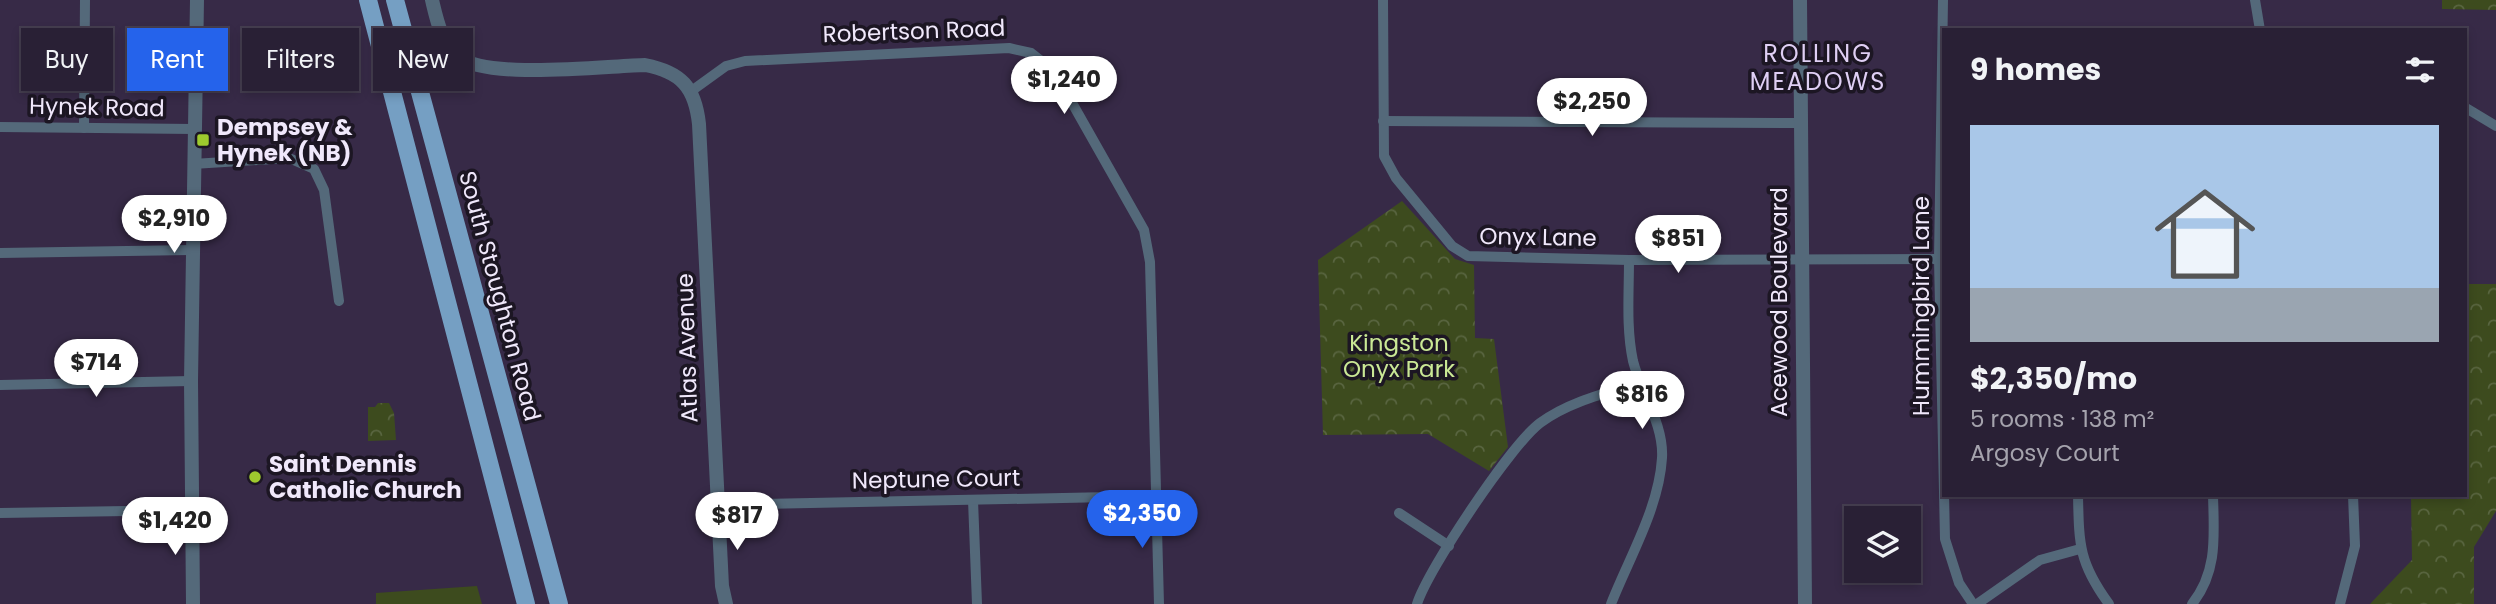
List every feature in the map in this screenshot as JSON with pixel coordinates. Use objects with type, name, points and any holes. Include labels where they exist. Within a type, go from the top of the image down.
[{"type":"main road","points":[[368,0],[526,604]]},
{"type":"main road","name":"South Stoughton Road","points":[[395,0],[403,28]]},
{"type":"main road","points":[[392,96],[411,91]]},
{"type":"main road","name":"South Stoughton Road","points":[[420,91],[559,604]]},
{"type":"street","points":[[84,128],[85,0]]},
{"type":"street","points":[[193,604],[191,250],[197,0]]},
{"type":"street","points":[[432,0],[442,36],[466,62],[487,69],[504,70],[645,65],[667,69],[682,80],[690,92]]},
{"type":"street","name":"Onyx Lane","points":[[1383,0],[1382,148],[1388,165],[1437,229],[1452,246],[1468,256],[1629,260],[1942,259]]},
{"type":"street","name":"Acewood Boulevard","points":[[1800,0],[1800,259],[1805,604]]},
{"type":"street","name":"Hummingbird Lane","points":[[1943,0],[1943,28]]},
{"type":"street","points":[[2255,0],[2260,28]]},
{"type":"street","name":"Robertson Road","points":[[690,92],[726,66],[745,61],[1009,48],[1031,53],[1051,67],[1070,95],[1140,219],[1148,244],[1159,604]]},
{"type":"street","name":"Atlas Avenue","points":[[690,92],[699,124],[717,505],[726,604]]},
{"type":"street","points":[[2467,109],[2496,126]]},
{"type":"street","points":[[1383,121],[1800,123]]},
{"type":"street","name":"Hynek Road","points":[[0,127],[194,129]]},
{"type":"street","points":[[193,164],[289,158],[314,169],[324,190],[339,301]]},
{"type":"street","points":[[0,253],[191,250]]},
{"type":"street","points":[[1611,604],[1654,496],[1662,456],[1658,427],[1639,383],[1628,327],[1629,260]]},
{"type":"street","points":[[0,385],[191,381]]},
{"type":"street","points":[[1417,604],[1449,546],[1507,461],[1541,422],[1566,408],[1639,383]]},
{"type":"street","name":"Neptune Court","points":[[717,505],[1157,496]]},
{"type":"street","name":"Hummingbird Lane","points":[[1945,497],[1945,539],[1959,583],[1975,604]]},
{"type":"street","points":[[2078,497],[2080,549],[2088,576],[2109,604]]},
{"type":"street","points":[[2192,604],[2201,592],[2214,559],[2213,497]]},
{"type":"street","points":[[2340,604],[2355,546],[2353,497]]},
{"type":"street","points":[[973,500],[976,604]]},
{"type":"street","points":[[0,513],[192,510]]},
{"type":"street","points":[[1399,513],[1449,546]]},
{"type":"street","points":[[1975,604],[2040,560],[2080,549]]},
{"type":"green space","points":[[2442,0],[2496,0],[2496,10],[2442,9]]},
{"type":"green space","name":"Kingston Onyx Park","points":[[1402,201],[1455,259],[1474,265],[1475,338],[1494,339],[1508,447],[1489,471],[1428,434],[1323,435],[1318,260]]},
{"type":"green space","points":[[2467,284],[2496,284],[2496,511],[2474,547],[2474,604],[2370,604],[2412,560],[2411,497],[2467,497]]},
{"type":"green space","points":[[378,403],[389,403],[394,413],[396,440],[368,441],[368,407],[375,407]]},
{"type":"green space","points":[[477,586],[482,604],[376,604],[376,593]]},
{"type":"place","name":"Dempsey & Hynek (NB)","points":[[203,140]]},
{"type":"place","name":"Saint Dennis Catholic Church","points":[[255,477]]},
{"type":"district","name":"ROLLING MEADOWS","points":[[1818,68]]}]
